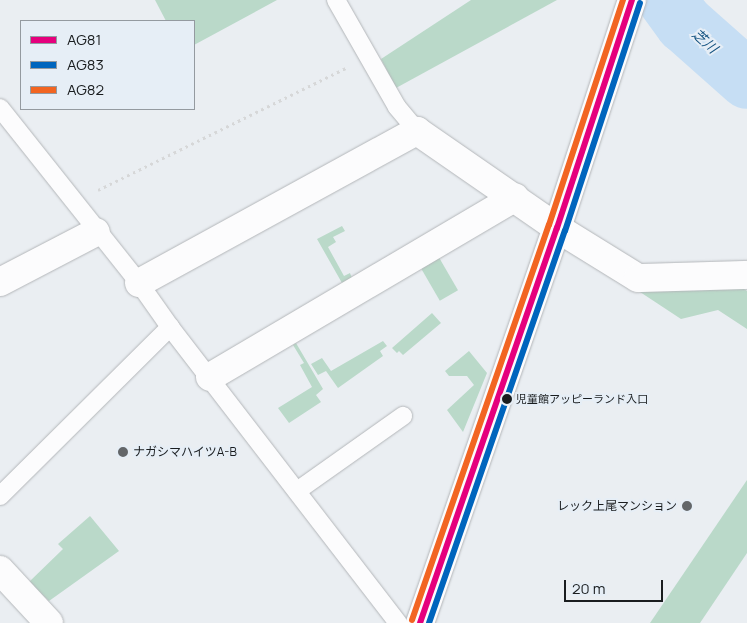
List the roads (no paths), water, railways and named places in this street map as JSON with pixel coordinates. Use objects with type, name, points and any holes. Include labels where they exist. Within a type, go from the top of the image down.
[{"type":"street","points":[[420,623],[557,228],[628,12]]},
{"type":"street","points":[[139,283],[417,131],[515,196],[557,228],[638,278],[747,275]]},
{"type":"street","points":[[210,377],[515,196]]},
{"type":"street","points":[[0,282],[96,232]]},
{"type":"street","points":[[0,570],[49,623]]},
{"type":"lane","points":[[336,0],[398,107],[417,131]]},
{"type":"lane","points":[[0,108],[96,232],[139,283],[170,327],[398,623]]},
{"type":"lane","points":[[0,496],[170,327]]},
{"type":"lane","points":[[297,491],[402,416]]},
{"type":"waterway","name":"芝川","points":[[667,0],[684,23],[747,79]]},
{"type":"place","name":"児童館アッピーランド入口","points":[[507,399]]},
{"type":"place","name":"ナガシマハイツA-B","points":[[123,452]]},
{"type":"place","name":"レック上尾マンション","points":[[687,506]]}]
